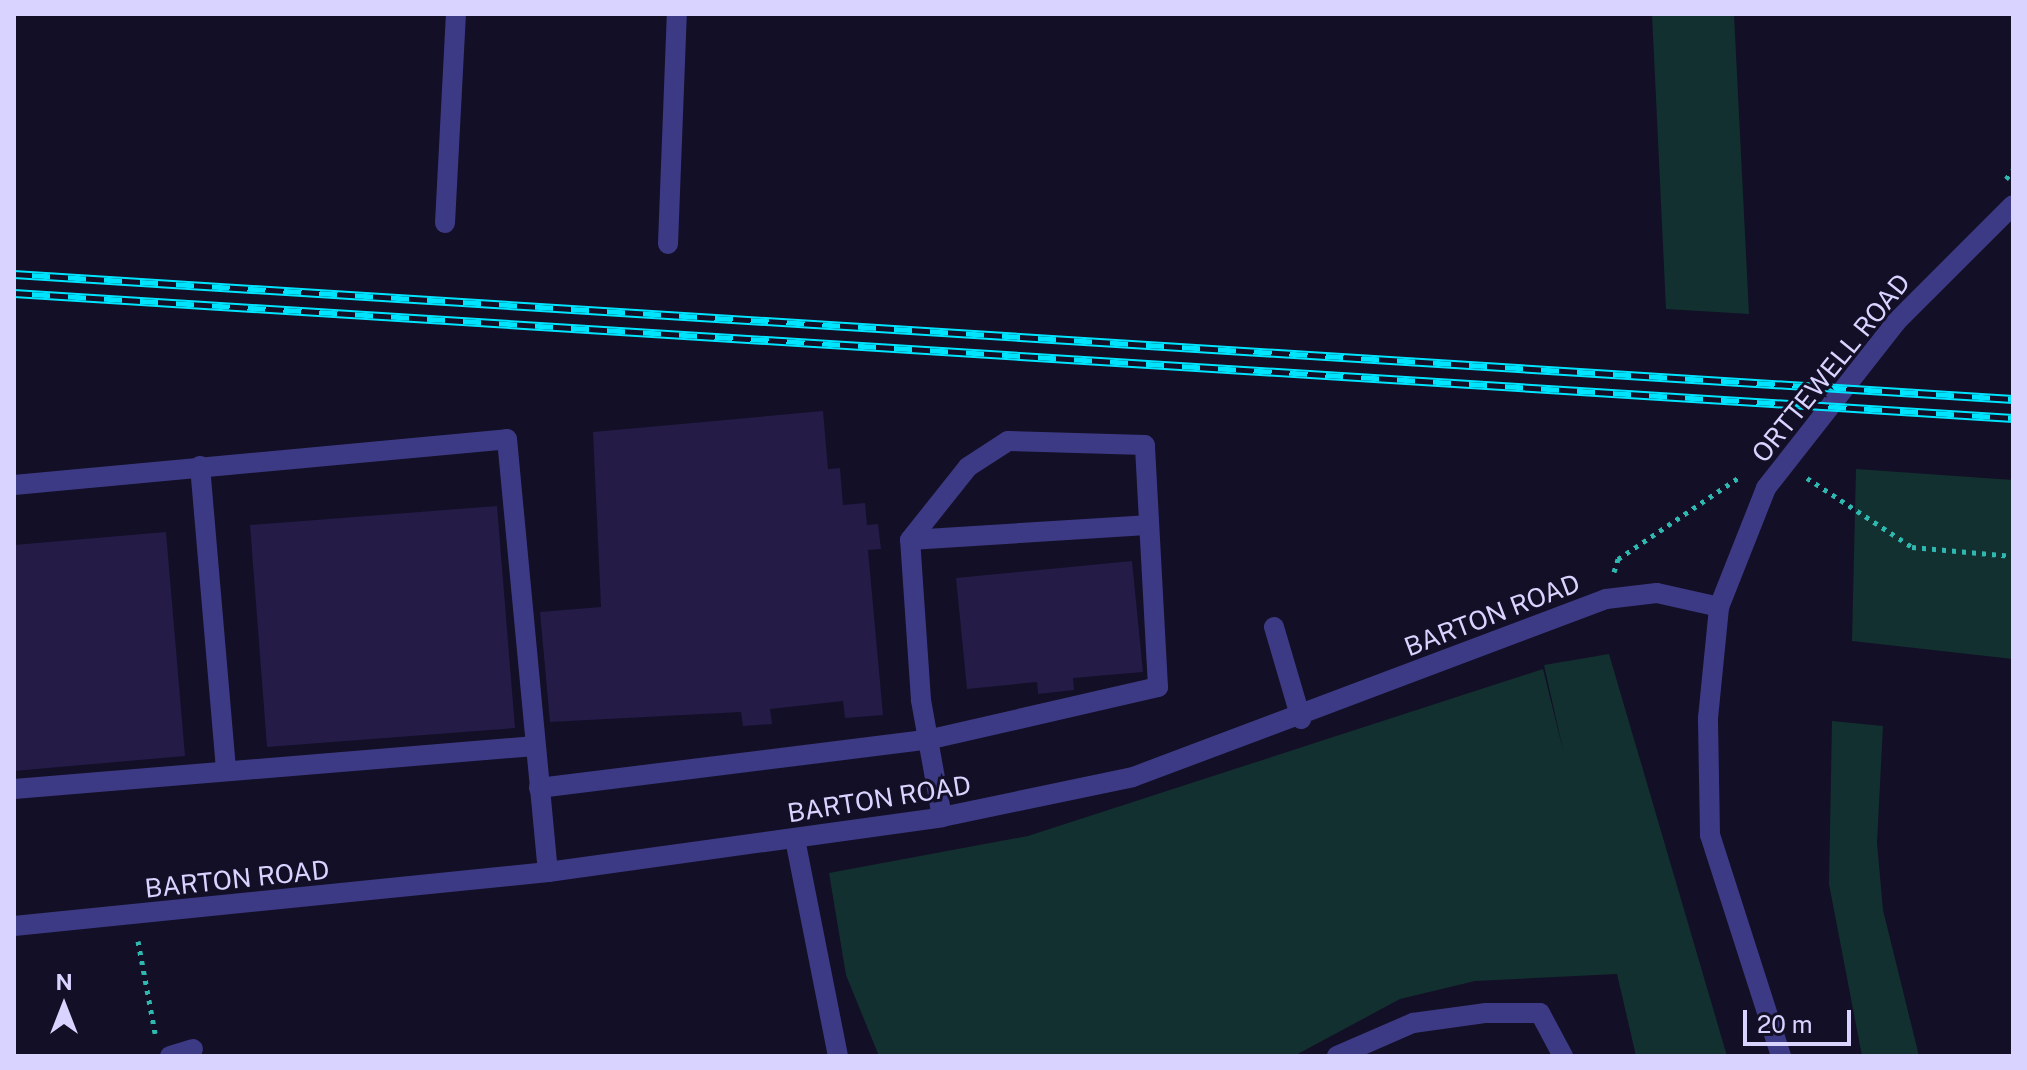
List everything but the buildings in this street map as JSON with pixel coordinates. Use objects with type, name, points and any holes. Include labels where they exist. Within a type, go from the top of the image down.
[{"type":"street","points":[[445,223],[456,14]]},
{"type":"street","points":[[668,244],[677,14]]},
{"type":"street","name":"ORTTEWELL ROAD","points":[[1781,1056],[1710,835],[1708,718],[1719,607],[1766,488],[1896,322],[2013,205]]},
{"type":"street","points":[[14,485],[507,439],[548,872]]},
{"type":"street","points":[[539,788],[927,740],[1158,687],[1145,445],[1008,441],[968,467],[910,540],[927,740],[942,817]]},
{"type":"street","points":[[200,466],[226,770]]},
{"type":"street","points":[[910,540],[1147,525]]},
{"type":"street","name":"BARTON ROAD","points":[[14,926],[548,872],[942,817],[1133,777],[1301,719],[1606,599],[1657,593],[1719,607]]},
{"type":"street","points":[[1274,627],[1301,719]]},
{"type":"street","points":[[14,789],[535,746]]},
{"type":"street","points":[[795,839],[838,1056]]},
{"type":"street","points":[[1337,1056],[1413,1023],[1486,1013],[1540,1013],[1563,1056]]},
{"type":"street","points":[[163,1049],[193,1049]]},
{"type":"path","points":[[1795,470],[1912,547],[2013,556]]},
{"type":"path","points":[[135,916],[163,1049]]},
{"type":"green space","points":[[1652,14],[1734,14],[1749,314],[1666,309]]},
{"type":"green space","points":[[1856,469],[2013,480],[2013,659],[1852,641]]},
{"type":"green space","points":[[1609,654],[1727,1056],[1636,1056],[1617,974],[1475,981],[1400,999],[1294,1056],[879,1056],[846,975],[829,873],[1028,836],[1543,669],[1564,754],[1544,665]]},
{"type":"green space","points":[[1832,721],[1883,726],[1877,843],[1883,910],[1919,1056],[1862,1056],[1829,884]]},
{"type":"railway","points":[[14,274],[2013,399]]},
{"type":"railway","points":[[14,293],[2013,418]]}]
